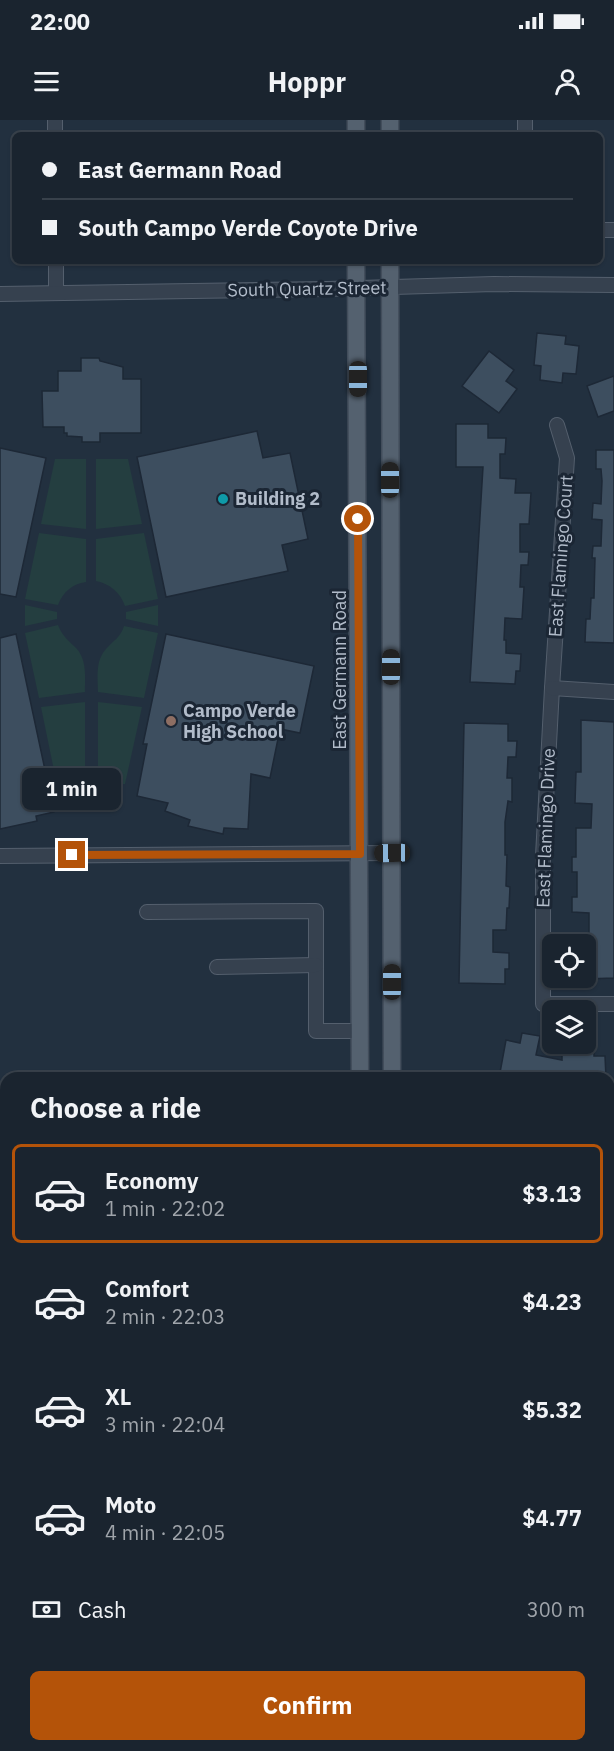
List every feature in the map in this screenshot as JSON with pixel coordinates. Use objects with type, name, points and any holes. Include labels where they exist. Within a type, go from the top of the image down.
[{"type":"main road","name":"East Germann Road","points":[[356,264],[360,1072]]},
{"type":"main road","points":[[390,264],[392,1072]]},
{"type":"street","points":[[56,264],[56,293]]},
{"type":"street","name":"South Quartz Street","points":[[0,294],[494,284],[614,285]]},
{"type":"street","name":"East Flamingo Court","points":[[552,688],[567,458],[557,425]]},
{"type":"street","points":[[552,688],[614,692]]},
{"type":"street","name":"East Flamingo Drive","points":[[552,688],[543,856],[543,1004],[614,1004]]},
{"type":"street","points":[[0,856],[392,853]]},
{"type":"street","points":[[147,912],[316,911],[316,1031],[360,1031]]},
{"type":"street","points":[[217,967],[316,965]]},
{"type":"green space","points":[[55,459],[86,459],[86,529],[41,524]]},
{"type":"green space","points":[[96,459],[128,459],[142,524],[96,529]]},
{"type":"green space","points":[[39,533],[86,539],[86,582],[69,589],[58,605],[25,599]]},
{"type":"green space","points":[[144,533],[158,599],[125,606],[114,589],[96,581],[96,539]]},
{"type":"green space","points":[[25,605],[57,612],[57,619],[25,626]]},
{"type":"green space","points":[[158,605],[158,626],[126,619],[126,612]]},
{"type":"green space","points":[[58,625],[80,654],[85,669],[85,692],[39,698],[25,633]]},
{"type":"green space","points":[[124,626],[158,633],[144,698],[98,692],[100,659],[119,636]]},
{"type":"green space","points":[[85,702],[85,784],[57,785],[41,707]]},
{"type":"green space","points":[[98,702],[142,707],[125,784],[98,784]]},
{"type":"building","points":[[537,333],[566,336],[565,344],[579,346],[576,374],[563,373],[562,383],[540,380],[541,366],[534,365]]},
{"type":"building","points":[[489,351],[514,370],[506,381],[517,389],[499,413],[462,386]]},
{"type":"building","points":[[81,358],[99,358],[100,361],[123,367],[123,379],[141,379],[141,433],[100,433],[100,442],[82,442],[82,437],[67,436],[67,433],[64,433],[64,427],[43,427],[42,391],[58,391],[58,371],[81,371]]},
{"type":"building","points":[[614,376],[614,411],[598,417],[587,386]]},
{"type":"building","points":[[456,424],[488,424],[488,438],[506,438],[505,454],[500,454],[500,478],[516,479],[515,493],[531,493],[529,524],[520,524],[520,552],[529,552],[528,565],[521,565],[520,587],[524,587],[522,619],[505,618],[506,653],[521,654],[520,671],[516,671],[515,684],[470,682],[483,467],[456,467]]},
{"type":"building","name":"Building 2","points":[[257,431],[263,458],[290,453],[308,539],[282,545],[288,571],[166,597],[137,457]]},
{"type":"building","points":[[0,448],[46,458],[16,597],[0,594]]},
{"type":"building","points":[[596,450],[614,450],[614,643],[585,642],[586,619],[590,619],[591,598],[594,598],[593,546],[601,546],[602,520],[592,519],[593,503],[601,504],[601,469],[596,469]]},
{"type":"building","points":[[16,634],[54,812],[36,816],[37,821],[0,829],[0,638]]},
{"type":"building","points":[[166,634],[314,666],[300,733],[280,729],[270,778],[251,774],[248,829],[224,828],[223,834],[188,826],[190,820],[165,811],[168,803],[137,796],[147,744],[143,744]]},
{"type":"building","points":[[581,720],[614,722],[614,978],[596,979],[596,934],[589,934],[589,913],[572,912],[572,897],[577,897],[577,872],[572,872],[572,857],[576,857],[576,828],[591,828],[592,804],[575,803],[576,772],[581,772]]},
{"type":"building","points":[[464,723],[508,724],[508,741],[517,741],[516,757],[508,757],[507,778],[512,778],[512,802],[508,801],[505,822],[506,886],[510,887],[509,908],[507,908],[506,930],[493,930],[493,952],[509,953],[509,969],[505,969],[505,984],[459,983]]},
{"type":"building","points":[[522,1033],[540,1036],[536,1055],[562,1060],[562,1054],[605,1056],[606,1072],[500,1072],[506,1040],[520,1043]]},
{"type":"place","name":"Building 2","points":[[223,499]]},
{"type":"place","name":"Campo Verde High School","points":[[171,721]]},
{"type":"route","points":[[72,855],[360,854],[358,519]]}]
